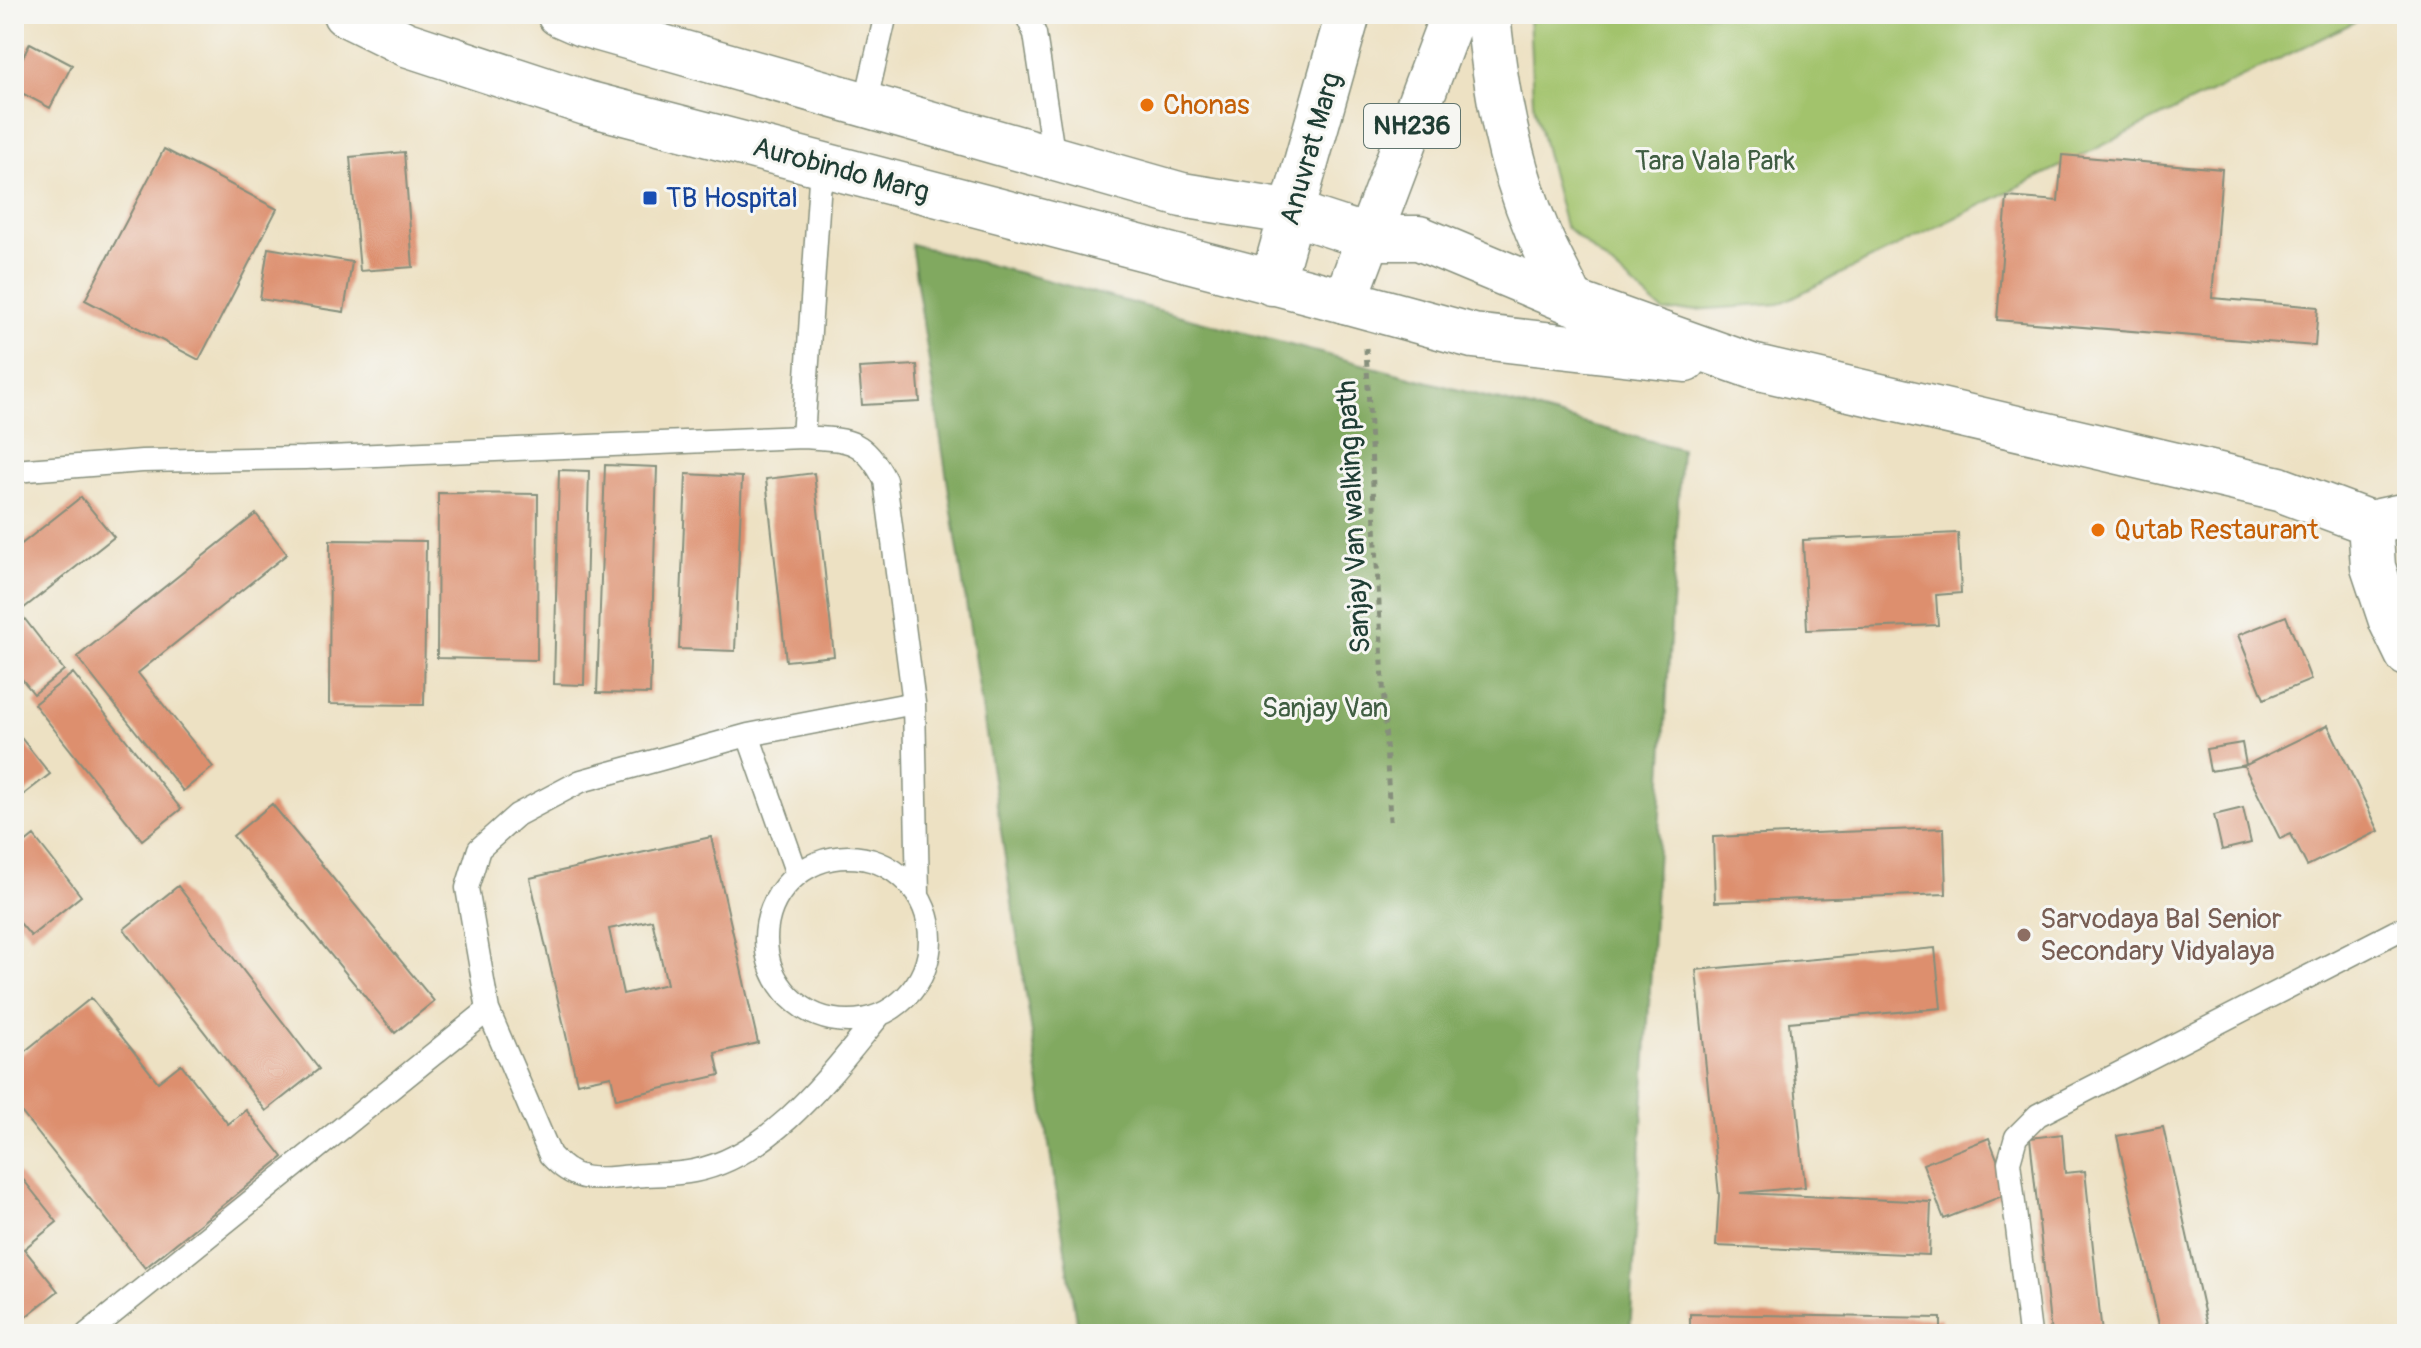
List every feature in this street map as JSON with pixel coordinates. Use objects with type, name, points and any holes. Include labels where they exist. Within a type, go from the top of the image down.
[{"type":"main road","name":"Aurobindo Marg","points":[[345,14],[406,44],[586,103],[1473,336],[1751,366]]},
{"type":"main road","points":[[559,14],[582,24],[1182,195],[1293,213],[1370,238],[1419,238],[1572,302],[1751,366],[2279,489],[2389,519],[2373,567],[2391,621],[2407,654]]},
{"type":"main road","name":"Anuvrat Marg","points":[[1272,283],[1348,14]]},
{"type":"main road","name":"NH236","points":[[1354,304],[1370,238],[1453,14]]},
{"type":"main road","points":[[1488,14],[1494,76],[1511,154],[1537,230],[1572,302]]},
{"type":"lane","points":[[865,105],[886,14]]},
{"type":"lane","points":[[1026,14],[1035,34],[1054,159]]},
{"type":"lane","points":[[803,437],[821,165]]},
{"type":"lane","points":[[14,471],[142,461],[305,458],[803,437],[849,440],[865,450],[885,480],[914,703],[918,895]]},
{"type":"lane","points":[[879,1016],[814,1093],[784,1122],[740,1154],[695,1171],[585,1179],[564,1171],[550,1155],[488,1010],[467,888],[479,849],[517,815],[581,781],[748,735],[914,703]]},
{"type":"lane","points":[[748,735],[797,874]]},
{"type":"lane","points":[[848,856],[875,861],[899,874],[918,895],[927,917],[931,941],[927,965],[916,986],[899,1004],[879,1016],[853,1022],[827,1019],[804,1008],[784,991],[771,969],[766,943],[769,917],[779,893],[797,874],[821,861],[848,856]]},
{"type":"lane","points":[[2030,1334],[2009,1162],[2016,1137],[2038,1115],[2407,926]]},
{"type":"lane","points":[[87,1334],[488,1010]]},
{"type":"path","name":"Sanjay Van walking path","points":[[1354,304],[1390,821]]},
{"type":"green space","name":"Tara Vala Park","points":[[1529,14],[2371,14],[1779,304],[1664,312],[1565,226],[1533,102]]},
{"type":"green space","name":"Sanjay Van","points":[[911,244],[1681,449],[1630,1334],[1078,1334]]},
{"type":"building","points":[[30,43],[72,65],[50,108],[14,89],[14,75]]},
{"type":"building","points":[[164,149],[277,209],[199,360],[85,300]]},
{"type":"building","points":[[404,152],[413,267],[360,271],[350,157]]},
{"type":"building","points":[[2062,155],[2222,169],[2212,298],[2318,307],[2315,346],[1997,320],[2007,197],[2058,201]]},
{"type":"building","points":[[268,248],[352,262],[344,312],[260,299]]},
{"type":"building","points":[[917,365],[920,402],[862,405],[859,368]]},
{"type":"building","points":[[605,465],[657,467],[650,694],[597,693]]},
{"type":"building","points":[[559,470],[589,471],[584,685],[554,684]]},
{"type":"building","points":[[814,473],[834,656],[786,661],[766,479]]},
{"type":"building","points":[[686,474],[742,477],[735,651],[679,649]]},
{"type":"building","points":[[438,493],[538,494],[537,660],[437,658]]},
{"type":"building","points":[[81,497],[114,537],[14,616],[14,550]]},
{"type":"building","points":[[256,514],[287,554],[138,673],[213,767],[183,791],[77,657]]},
{"type":"building","points":[[1958,533],[1961,593],[1936,595],[1938,625],[1807,630],[1803,540]]},
{"type":"building","points":[[330,540],[426,541],[424,705],[329,704]]},
{"type":"building","points":[[2286,616],[2311,680],[2264,699],[2238,635]]},
{"type":"building","points":[[24,618],[64,670],[34,694],[14,669],[14,626]]},
{"type":"building","points":[[73,673],[181,809],[142,840],[34,704]]},
{"type":"building","points":[[2328,725],[2379,831],[2307,866],[2291,834],[2280,839],[2244,766]]},
{"type":"building","points":[[14,729],[50,774],[14,802]]},
{"type":"building","points":[[2242,743],[2246,765],[2210,771],[2206,749]]},
{"type":"building","points":[[272,804],[434,1001],[395,1033],[233,836]]},
{"type":"building","points":[[2243,808],[2251,843],[2222,850],[2214,815]]},
{"type":"building","points":[[1944,828],[1946,894],[1715,902],[1713,837]]},
{"type":"building","points":[[34,836],[81,896],[31,936],[14,916],[14,852]]},
{"type":"building","points":[[711,837],[758,1043],[715,1053],[720,1075],[616,1099],[611,1076],[577,1083],[530,878]],"holes":[[[652,920],[667,984],[623,994],[609,929]]]},
{"type":"building","points":[[178,886],[319,1069],[266,1111],[124,929]]},
{"type":"building","points":[[1935,948],[1941,1008],[1789,1022],[1805,1187],[1740,1193],[1931,1202],[1929,1255],[1716,1246],[1719,1195],[1696,970]]},
{"type":"building","points":[[91,998],[158,1082],[181,1064],[228,1124],[246,1110],[283,1157],[145,1268],[14,1103],[14,1060]]},
{"type":"building","points":[[2163,1127],[2209,1334],[2161,1334],[2117,1136]]},
{"type":"building","points":[[2062,1134],[2065,1173],[2085,1171],[2102,1334],[2051,1334],[2030,1138]]},
{"type":"building","points":[[1989,1138],[2010,1193],[1944,1219],[1923,1164]]},
{"type":"building","points":[[14,1168],[57,1222],[24,1249],[58,1291],[14,1326]]},
{"type":"building","points":[[1690,1314],[1941,1318],[1941,1334],[1690,1334]]},
{"type":"place","name":"Chonas","points":[[1147,105]]},
{"type":"place","name":"TB Hospital","points":[[650,198]]},
{"type":"place","name":"Qutab Restaurant","points":[[2098,530]]},
{"type":"place","name":"Sarvodaya Bal Senior Secondary Vidyalaya","points":[[2024,935]]}]
